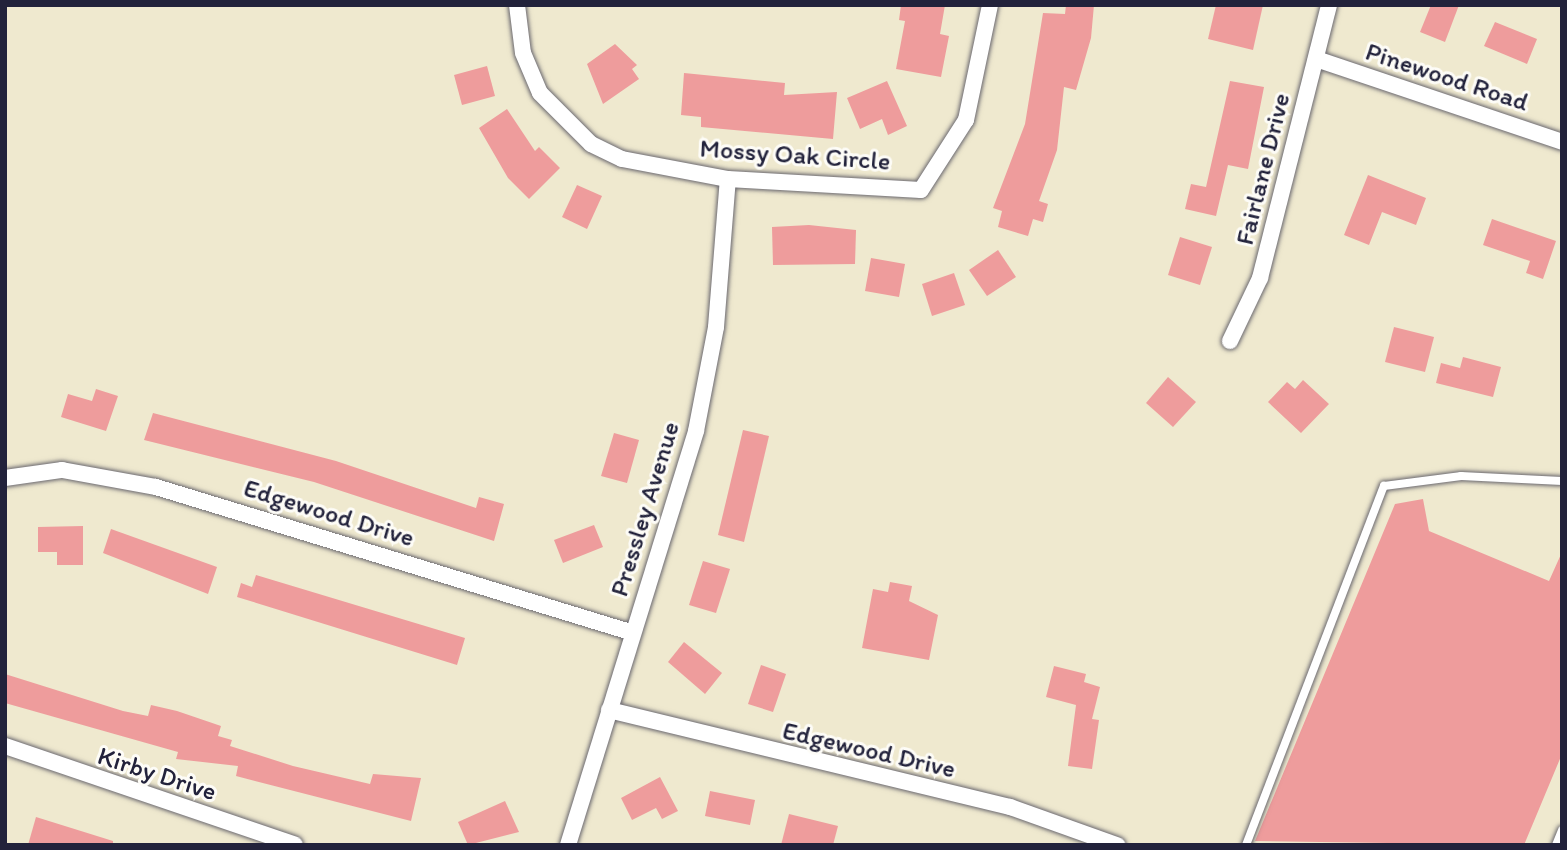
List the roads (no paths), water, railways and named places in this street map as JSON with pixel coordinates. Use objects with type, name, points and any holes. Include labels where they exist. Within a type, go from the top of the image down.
[{"type":"street","name":"Mossy Oak Circle","points":[[517,5],[523,53],[540,93],[591,144],[622,159],[728,179],[921,190],[966,120],[990,5]]},
{"type":"street","name":"Fairlane Drive","points":[[1230,341],[1260,278],[1329,5]]},
{"type":"street","name":"Pinewood Road","points":[[1316,59],[1562,142]]},
{"type":"street","name":"Pressley Avenue","points":[[568,845],[696,431],[716,327],[728,179]]},
{"type":"street","name":"Edgewood Drive","points":[[5,478],[72,470],[156,487],[633,633]]},
{"type":"street","name":"Edgewood Drive","points":[[609,710],[1010,807],[1117,845]]},
{"type":"street","name":"Kirby Drive","points":[[5,746],[295,845]]},
{"type":"lane","points":[[1246,845],[1384,486],[1461,477],[1562,481]]},
{"type":"lane","points":[[1556,845],[1562,830]]}]
